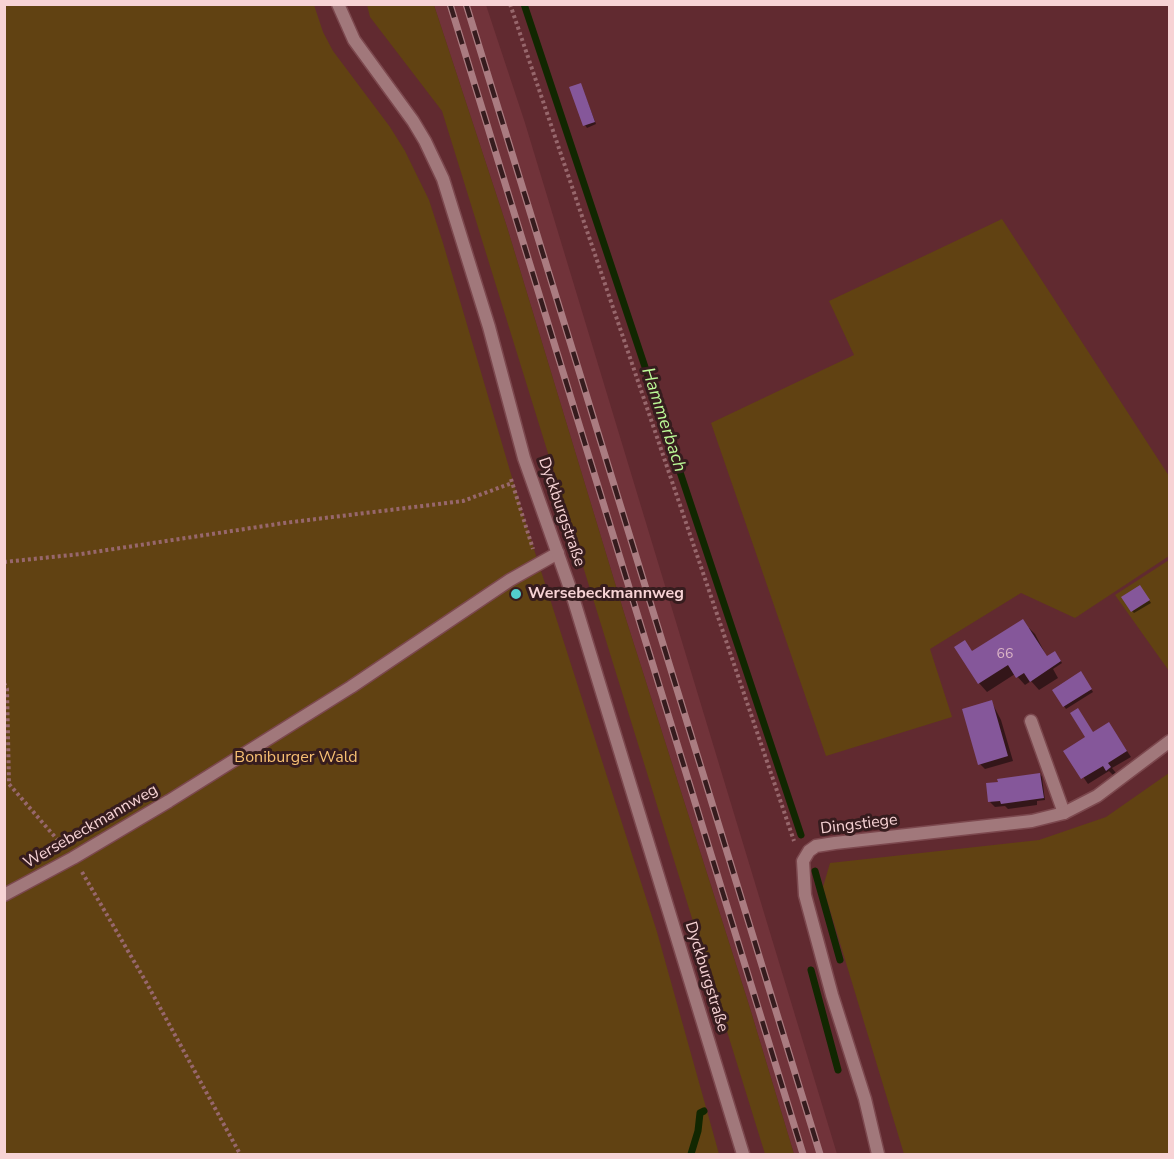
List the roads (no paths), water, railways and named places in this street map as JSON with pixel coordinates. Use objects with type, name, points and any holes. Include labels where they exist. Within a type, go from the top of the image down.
[{"type":"street","name":"Dyckburgstraße","points":[[338,4],[354,40],[413,121],[443,180],[489,327],[524,458],[558,553],[743,1155]]},
{"type":"street","name":"Wersebeckmannweg","points":[[4,895],[73,858],[169,801],[351,687],[540,562],[558,553]]},
{"type":"street","points":[[1031,721],[1064,813]]},
{"type":"street","name":"Dingstiege","points":[[878,1155],[865,1099],[832,995],[805,895],[803,861],[809,851],[816,846],[1032,820],[1064,813],[1097,796],[1170,741]]},
{"type":"waterway","name":"Hammerbach","points":[[524,4],[801,835]]},
{"type":"waterway","name":"Hammerbach","points":[[815,871],[840,960]]},
{"type":"waterway","name":"Hammerbach","points":[[811,970],[838,1070]]},
{"type":"waterway","name":"Hammerbach","points":[[691,1154],[698,1131],[700,1113],[704,1111]]},
{"type":"railway","points":[[450,4],[803,1154]]},
{"type":"railway","points":[[466,4],[820,1154]]},
{"type":"place","name":"Wersebeckmannweg","points":[[516,594]]},
{"type":"park label","name":"Boniburger Wald","points":[[296,758]]}]
